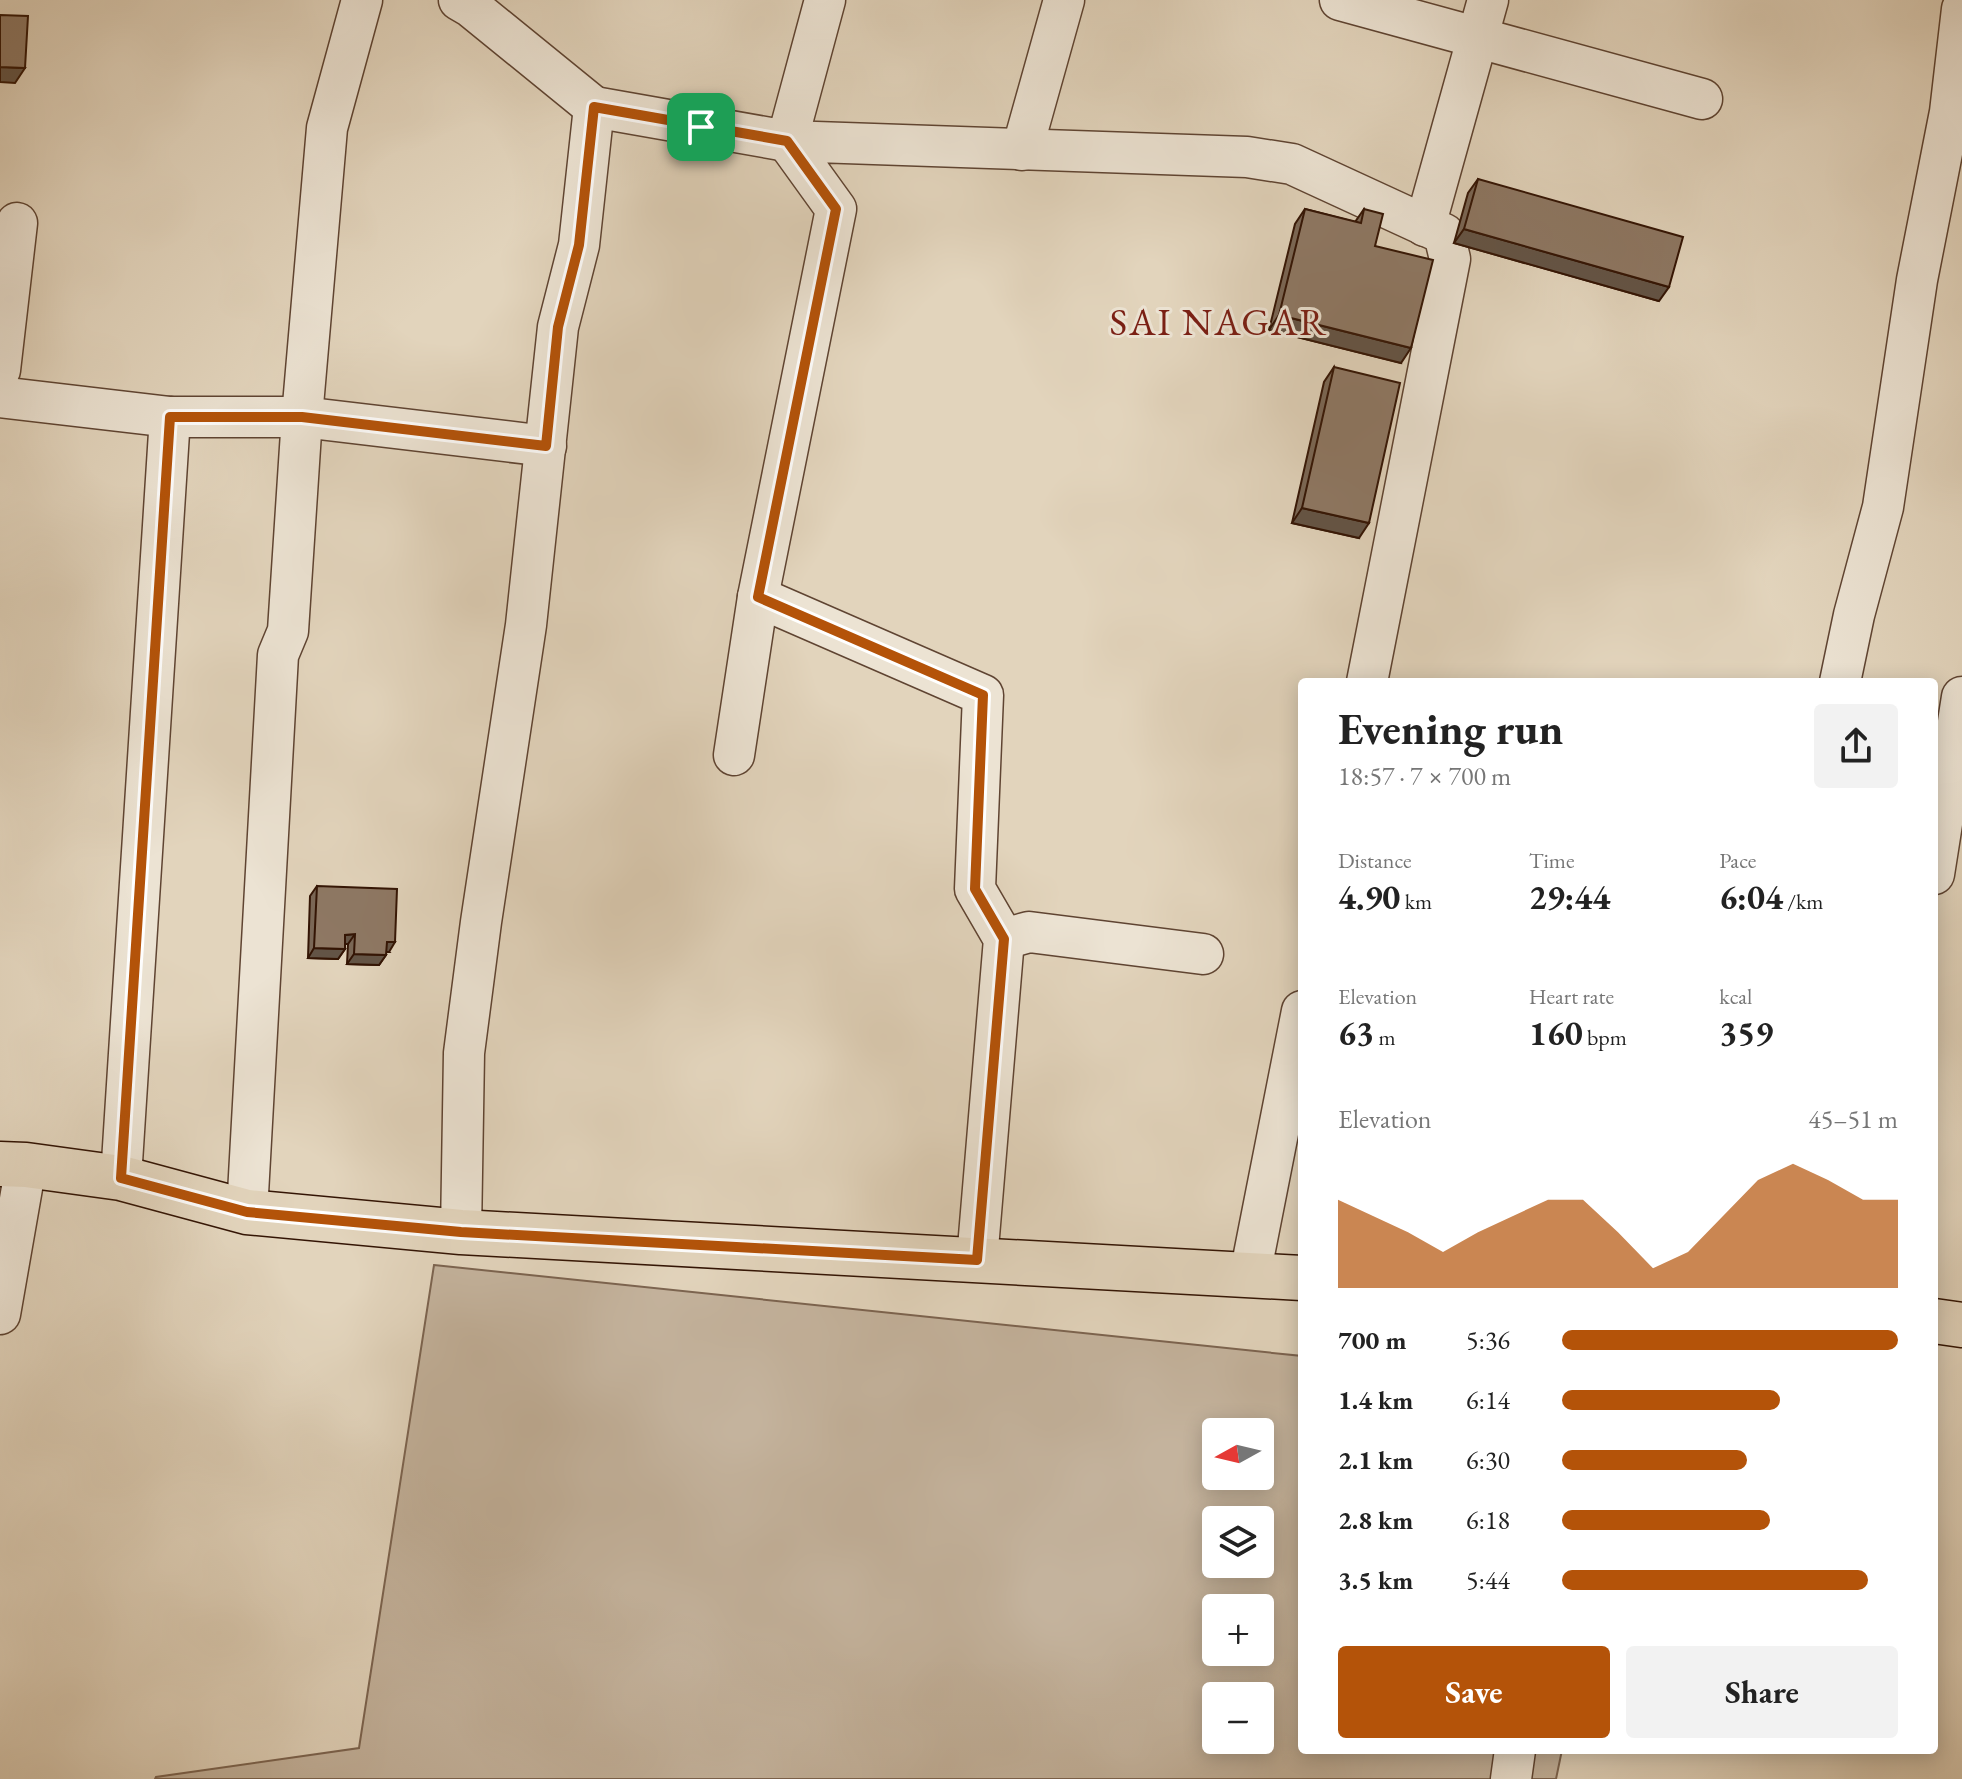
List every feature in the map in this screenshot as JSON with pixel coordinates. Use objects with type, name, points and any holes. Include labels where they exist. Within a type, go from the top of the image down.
[{"type":"main road","points":[[13,1165],[121,1178],[247,1212],[461,1232],[1298,1278]]},
{"type":"main road","points":[[1938,1322],[1962,1325]]},
{"type":"street","points":[[247,1212],[278,655],[288,631],[302,417],[327,128],[362,0]]},
{"type":"street","points":[[459,0],[594,107],[787,141],[1247,157],[1292,164],[1444,234],[1450,259],[1368,678]]},
{"type":"street","points":[[787,141],[825,0]]},
{"type":"street","points":[[1022,150],[1064,0]]},
{"type":"street","points":[[1340,0],[1702,99]]},
{"type":"street","points":[[1425,226],[1488,0]]},
{"type":"street","points":[[1841,678],[1883,507],[1917,280],[1950,112],[1962,9]]},
{"type":"street","points":[[461,1232],[464,1053],[526,625],[558,327],[579,245],[594,107]]},
{"type":"street","points":[[734,755],[758,597],[836,209],[787,141]]},
{"type":"street","points":[[0,370],[17,223]]},
{"type":"street","points":[[0,397],[170,417],[302,417],[546,446]]},
{"type":"street","points":[[121,1178],[170,417]]},
{"type":"street","points":[[758,597],[983,695],[975,889],[1004,939],[977,1260]]},
{"type":"street","points":[[1938,849],[1962,697]]},
{"type":"street","points":[[1004,939],[1029,932],[1203,954]]},
{"type":"street","points":[[1250,1275],[1298,1031]]},
{"type":"street","points":[[0,1314],[13,1165]]},
{"type":"street","points":[[1511,1779],[1514,1754]]},
{"type":"shaded area","points":[[434,1265],[1298,1356],[1298,1754],[1561,1754],[1556,1779],[155,1779],[359,1748]]},
{"type":"building","points":[[0,15],[28,16],[25,68],[0,67]]},
{"type":"building","points":[[1478,179],[1683,237],[1669,287],[1464,229]]},
{"type":"building","points":[[1305,209],[1361,223],[1364,209],[1383,214],[1375,246],[1433,260],[1411,348],[1279,315]]},
{"type":"building","points":[[1334,367],[1400,383],[1369,523],[1302,508]]},
{"type":"building","points":[[317,886],[397,889],[395,942],[387,942],[386,955],[354,954],[355,934],[345,935],[345,949],[314,948]]},
{"type":"district","name":"SAI NAGAR","points":[[1219,322]]},
{"type":"route","points":[[594,107],[701,127],[787,141],[836,209],[758,597],[983,695],[975,889],[1004,939],[977,1260],[461,1232],[247,1212],[121,1178],[170,417],[302,417],[546,446],[558,327],[579,245],[594,107]]}]
